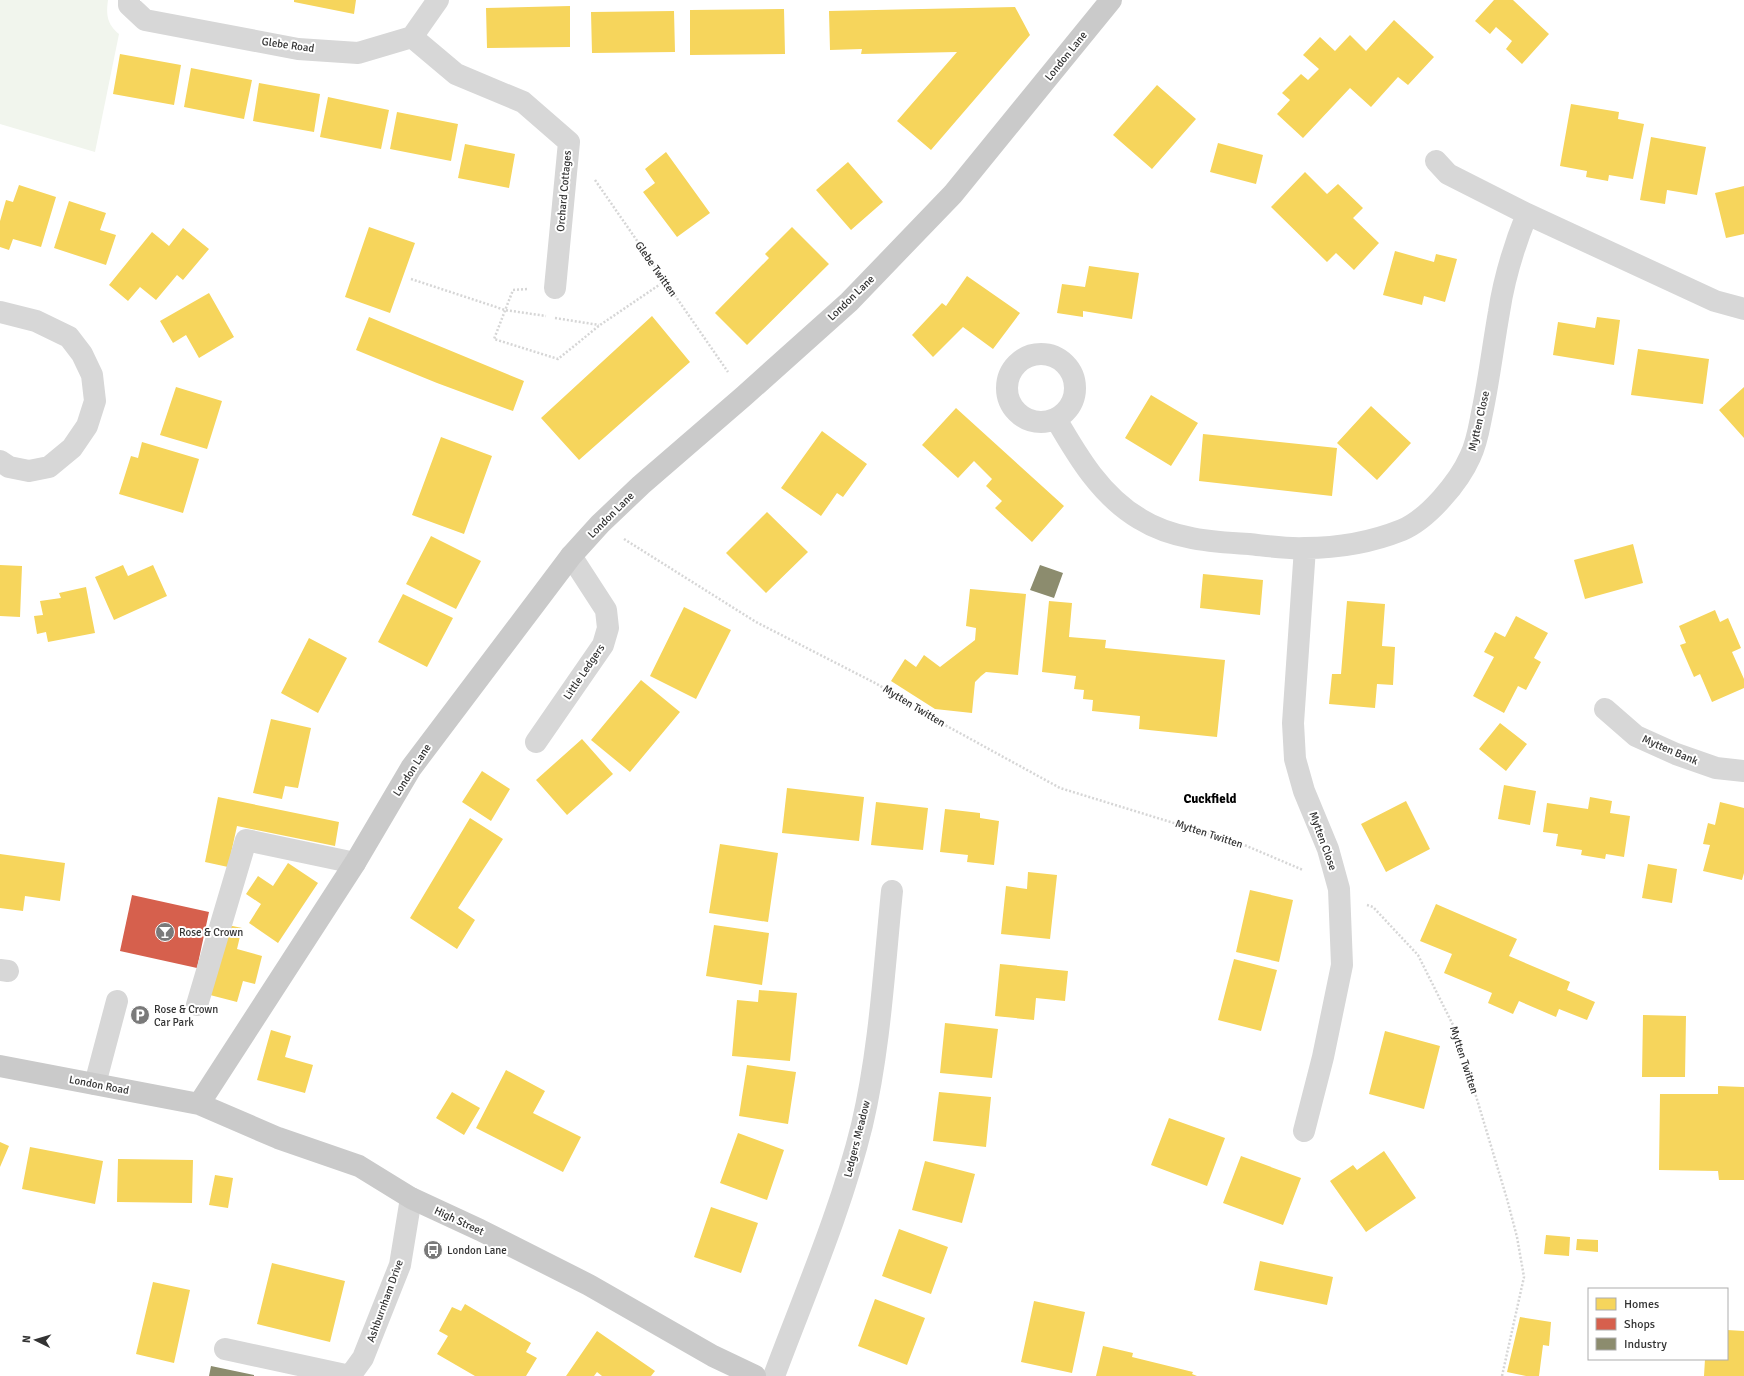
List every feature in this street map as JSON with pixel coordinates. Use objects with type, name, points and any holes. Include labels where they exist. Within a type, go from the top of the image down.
[{"type":"main road","name":"London Lane","points":[[199,1104],[354,863],[411,768],[571,556],[600,524],[641,485],[744,396],[849,302],[953,194],[1102,5]]},
{"type":"main road","name":"London Road","points":[[0,1066],[199,1104]]},
{"type":"main road","name":"High Street","points":[[199,1104],[278,1138],[359,1166],[411,1198],[480,1230],[589,1285],[713,1356],[755,1376]]},
{"type":"street","name":"Glebe Road","points":[[129,0],[129,5],[145,20],[298,48],[358,53],[412,37]]},
{"type":"street","points":[[412,37],[438,0]]},
{"type":"street","name":"Orchard Cottages","points":[[412,37],[456,74],[523,102],[569,142],[555,288]]},
{"type":"street","points":[[1436,161],[1448,174],[1526,214],[1715,301],[1744,309]]},
{"type":"street","name":"Mytten Close","points":[[1056,419],[1079,460],[1106,491],[1138,518],[1156,528],[1212,542],[1305,548],[1362,542],[1403,530],[1433,508],[1459,476],[1470,457],[1478,436],[1505,283],[1515,245],[1526,214]]},
{"type":"street","points":[[0,312],[36,321],[69,337],[82,354],[92,375],[95,401],[87,426],[72,448],[49,467],[29,471],[9,467],[0,461]]},
{"type":"street","name":"Mytten Close","points":[[1304,1131],[1323,1058],[1342,965],[1339,889],[1328,850],[1304,791],[1295,759],[1293,723],[1305,548]]},
{"type":"street","name":"Little Ledgers","points":[[536,742],[603,646],[608,628],[606,610],[571,556]]},
{"type":"street","name":"Mytten Bank","points":[[1605,709],[1636,736],[1676,754],[1716,768],[1744,771]]},
{"type":"street","points":[[197,1005],[246,840],[354,863]]},
{"type":"street","name":"Ledgers Meadow","points":[[774,1376],[842,1195],[862,1125],[876,1052],[892,891]]},
{"type":"street","points":[[95,1084],[118,1001]]},
{"type":"street","name":"Ashburnham Drive","points":[[350,1376],[363,1358],[400,1265],[411,1198]]},
{"type":"street","points":[[225,1349],[350,1376]]},
{"type":"path","name":"Glebe Twitten","points":[[569,142],[744,396]]},
{"type":"path","points":[[411,279],[505,310],[600,325]]},
{"type":"path","points":[[555,288],[513,290],[494,338],[558,359],[600,325],[664,281]]},
{"type":"path","name":"Mytten Twitten","points":[[600,524],[756,622],[877,684],[945,725],[1060,788],[1242,844],[1292,864],[1373,907],[1418,955],[1457,1033],[1507,1199],[1517,1237],[1524,1277],[1502,1376]]},
{"type":"shaded area","points":[[0,0],[108,0],[108,19],[112,27],[119,34],[95,152],[0,124]]},
{"type":"building: Homes","points":[[294,0],[356,0],[354,14],[294,2]]},
{"type":"building: Homes","points":[[1494,0],[1513,0],[1549,34],[1522,64],[1506,49],[1512,41],[1496,27],[1490,34],[1475,21]]},
{"type":"building: Homes","points":[[570,6],[570,47],[487,48],[486,8]]},
{"type":"building: Homes","points":[[1015,7],[1030,35],[931,150],[897,121],[957,52],[861,54],[862,49],[830,50],[829,11]]},
{"type":"building: Homes","points":[[784,9],[785,54],[690,55],[690,10]]},
{"type":"building: Homes","points":[[674,11],[675,52],[592,53],[591,12]]},
{"type":"building: Homes","points":[[1394,20],[1434,57],[1408,85],[1398,77],[1371,107],[1350,88],[1303,138],[1277,114],[1290,100],[1282,93],[1301,74],[1308,80],[1319,69],[1303,55],[1320,37],[1335,51],[1350,35],[1366,51]]},
{"type":"building: Homes","points":[[120,54],[181,65],[174,105],[113,94]]},
{"type":"building: Homes","points":[[191,68],[252,80],[244,119],[184,107]]},
{"type":"building: Homes","points":[[259,83],[320,94],[314,132],[253,121]]},
{"type":"building: Homes","points":[[1157,85],[1196,119],[1152,169],[1113,135]]},
{"type":"building: Homes","points":[[328,97],[389,110],[381,149],[320,137]]},
{"type":"building: Homes","points":[[1571,104],[1619,112],[1618,119],[1644,124],[1633,179],[1609,175],[1608,181],[1586,177],[1587,171],[1560,166]]},
{"type":"building: Homes","points":[[397,112],[458,124],[451,161],[390,149]]},
{"type":"building: Homes","points":[[1651,137],[1706,147],[1697,195],[1667,190],[1665,204],[1640,200]]},
{"type":"building: Homes","points":[[1218,143],[1263,155],[1256,184],[1210,172]]},
{"type":"building: Homes","points":[[465,144],[515,154],[509,188],[458,178]]},
{"type":"building: Homes","points":[[666,152],[710,213],[677,237],[643,192],[655,183],[645,169]]},
{"type":"building: Homes","points":[[848,162],[883,202],[851,230],[816,190]]},
{"type":"building: Homes","points":[[1305,172],[1327,194],[1338,184],[1363,208],[1353,218],[1379,243],[1354,270],[1336,253],[1327,262],[1271,207]]},
{"type":"building: Homes","points":[[19,185],[56,197],[41,247],[13,239],[9,250],[0,247],[0,221],[6,200],[13,202]]},
{"type":"building: Homes","points":[[1744,186],[1744,234],[1726,238],[1715,193]]},
{"type":"building: Homes","points":[[69,201],[106,213],[100,230],[116,235],[106,265],[54,248]]},
{"type":"building: Homes","points":[[369,227],[415,243],[390,313],[345,297]]},
{"type":"building: Homes","points":[[792,227],[829,264],[747,345],[715,313],[769,258],[765,254]]},
{"type":"building: Homes","points":[[183,228],[209,249],[183,280],[177,275],[156,300],[140,287],[128,301],[109,285],[152,232],[169,246]]},
{"type":"building: Homes","points":[[1395,251],[1434,262],[1436,254],[1457,259],[1445,302],[1424,296],[1422,305],[1383,295]]},
{"type":"building: Homes","points":[[1089,266],[1139,273],[1132,319],[1083,311],[1083,317],[1057,313],[1062,284],[1085,287]]},
{"type":"building: Homes","points":[[967,276],[1020,313],[993,349],[963,327],[933,357],[912,335],[942,303],[946,306]]},
{"type":"building: Homes","points":[[209,293],[234,337],[199,358],[186,335],[173,343],[160,321]]},
{"type":"building: Homes","points":[[652,316],[690,362],[579,460],[541,418]]},
{"type":"building: Homes","points":[[369,317],[524,381],[513,411],[437,383],[356,350]]},
{"type":"building: Homes","points":[[1597,317],[1620,320],[1614,365],[1553,355],[1558,322],[1595,328]]},
{"type":"building: Homes","points":[[1638,349],[1709,359],[1703,404],[1631,395]]},
{"type":"building: Homes","points":[[176,387],[222,401],[207,449],[160,435]]},
{"type":"building: Homes","points":[[1744,387],[1744,438],[1719,410]]},
{"type":"building: Homes","points":[[1151,395],[1198,423],[1171,466],[1125,438]]},
{"type":"building: Homes","points":[[1371,406],[1411,443],[1377,480],[1337,443]]},
{"type":"building: Homes","points":[[956,408],[1064,506],[1032,542],[995,508],[1002,501],[986,486],[992,479],[974,461],[958,478],[922,445]]},
{"type":"building: Homes","points":[[822,431],[867,464],[843,497],[837,493],[821,516],[781,488]]},
{"type":"building: Homes","points":[[1203,434],[1337,448],[1332,496],[1199,481]]},
{"type":"building: Homes","points":[[441,437],[492,456],[464,534],[412,515]]},
{"type":"building: Homes","points":[[142,442],[199,459],[183,513],[119,494],[131,456],[138,458]]},
{"type":"building: Homes","points":[[767,512],[808,552],[766,593],[726,553]]},
{"type":"building: Homes","points":[[431,536],[481,561],[456,609],[406,584]]},
{"type":"building: Homes","points":[[1633,544],[1643,583],[1585,599],[1574,560]]},
{"type":"building: Homes","points":[[0,565],[22,566],[20,617],[0,616]]},
{"type":"building: Homes","points":[[123,565],[128,576],[153,565],[167,596],[114,620],[95,577]]},
{"type":"building: Homes","points":[[1203,574],[1263,580],[1260,615],[1200,608]]},
{"type":"building: Homes","points":[[86,587],[95,633],[48,642],[46,632],[37,634],[34,616],[43,615],[40,601],[61,598],[59,593]]},
{"type":"building: Homes","points":[[970,589],[1026,594],[1018,675],[986,672],[981,676],[975,682],[972,713],[935,709],[891,681],[905,659],[916,667],[924,655],[940,667],[975,640],[976,628],[966,626]]},
{"type":"building: Homes","points":[[403,594],[453,618],[427,667],[378,642]]},
{"type":"building: Homes","points":[[1049,601],[1072,603],[1069,637],[1106,640],[1105,648],[1225,660],[1217,737],[1139,729],[1140,716],[1092,711],[1093,700],[1083,699],[1084,690],[1074,689],[1076,676],[1042,672]]},
{"type":"building: Homes","points":[[1347,601],[1385,604],[1382,646],[1395,647],[1393,685],[1377,684],[1375,708],[1329,704],[1332,674],[1341,674]]},
{"type":"building: Homes","points":[[684,607],[731,630],[696,699],[650,676]]},
{"type":"building: Homes","points":[[1715,610],[1720,622],[1728,618],[1741,648],[1732,652],[1744,679],[1744,688],[1712,702],[1700,674],[1694,677],[1680,645],[1686,643],[1679,626]]},
{"type":"building: Homes","points":[[1516,616],[1548,633],[1534,658],[1541,662],[1526,690],[1518,686],[1504,713],[1473,696],[1494,657],[1484,652],[1495,632],[1505,637]]},
{"type":"building: Homes","points":[[309,638],[347,658],[318,713],[281,693]]},
{"type":"building: Homes","points":[[641,680],[680,712],[630,772],[591,740]]},
{"type":"building: Homes","points":[[271,719],[311,728],[298,788],[285,786],[282,799],[253,793]]},
{"type":"building: Homes","points":[[1500,723],[1527,744],[1506,771],[1479,749]]},
{"type":"building: Homes","points":[[582,739],[613,774],[567,815],[536,780]]},
{"type":"building: Homes","points":[[482,771],[510,789],[491,821],[462,802]]},
{"type":"building: Homes","points":[[1504,785],[1536,791],[1530,825],[1498,819]]},
{"type":"building: Homes","points":[[787,788],[864,797],[859,841],[782,833]]},
{"type":"building: Homes","points":[[218,797],[339,822],[335,846],[237,826],[228,867],[205,862]]},
{"type":"building: Homes","points":[[1590,797],[1612,801],[1610,813],[1630,816],[1624,857],[1606,854],[1605,859],[1581,855],[1582,850],[1556,846],[1558,834],[1543,832],[1547,803],[1588,809]]},
{"type":"building: Homes","points":[[1406,801],[1430,849],[1386,872],[1361,824]]},
{"type":"building: Homes","points":[[876,802],[928,808],[923,850],[871,845]]},
{"type":"building: Homes","points":[[1720,802],[1744,808],[1744,873],[1742,880],[1703,871],[1710,845],[1703,844],[1708,823],[1715,825]]},
{"type":"building: Homes","points":[[945,809],[980,813],[980,818],[999,821],[994,865],[967,862],[968,855],[940,852]]},
{"type":"building: Homes","points":[[470,818],[503,839],[458,908],[475,920],[457,949],[410,918]]},
{"type":"building: Homes","points":[[720,844],[778,853],[768,922],[709,913]]},
{"type":"building: Homes","points":[[0,854],[65,863],[60,901],[25,896],[23,911],[0,908]]},
{"type":"building: Homes","points":[[288,863],[318,883],[278,943],[249,923],[261,904],[246,894],[258,876],[273,886]]},
{"type":"building: Homes","points":[[1648,864],[1677,869],[1672,903],[1642,898]]},
{"type":"building: Homes","points":[[1028,872],[1057,875],[1050,939],[1001,934],[1006,886],[1027,889]]},
{"type":"building: Homes","points":[[1250,890],[1293,900],[1279,962],[1236,952]]},
{"type":"building: Homes","points":[[1436,904],[1517,939],[1509,956],[1570,982],[1567,990],[1595,1002],[1587,1020],[1559,1009],[1556,1017],[1519,1001],[1513,1014],[1488,1003],[1492,993],[1444,973],[1452,954],[1420,941]]},
{"type":"building: Homes","points":[[228,925],[242,928],[237,949],[262,956],[255,984],[243,981],[237,1002],[210,995]]},
{"type":"building: Homes","points":[[714,925],[769,933],[762,985],[706,976]]},
{"type":"building: Homes","points":[[1234,959],[1277,970],[1261,1031],[1218,1020]]},
{"type":"building: Homes","points":[[1000,964],[1068,971],[1065,1001],[1036,998],[1034,1020],[995,1016]]},
{"type":"building: Homes","points":[[759,990],[797,993],[790,1061],[732,1056],[737,1000],[758,1002]]},
{"type":"building: Homes","points":[[1643,1015],[1686,1016],[1685,1077],[1642,1077]]},
{"type":"building: Homes","points":[[945,1023],[998,1029],[992,1078],[940,1073]]},
{"type":"building: Homes","points":[[271,1030],[291,1036],[285,1057],[313,1065],[305,1093],[257,1080]]},
{"type":"building: Homes","points":[[1385,1031],[1440,1046],[1424,1109],[1369,1094]]},
{"type":"building: Homes","points":[[747,1065],[796,1072],[788,1124],[739,1116]]},
{"type":"building: Homes","points":[[506,1070],[545,1091],[533,1113],[581,1137],[563,1172],[476,1128]]},
{"type":"building: Homes","points":[[1718,1086],[1744,1087],[1744,1180],[1719,1180],[1718,1171],[1659,1170],[1660,1094],[1718,1094]]},
{"type":"building: Homes","points":[[452,1092],[480,1108],[464,1135],[436,1118]]},
{"type":"building: Homes","points":[[939,1092],[991,1097],[986,1147],[933,1141]]},
{"type":"building: Homes","points":[[1169,1118],[1225,1138],[1207,1186],[1151,1165]]},
{"type":"building: Homes","points":[[738,1133],[784,1150],[767,1200],[720,1183]]},
{"type":"building: Homes","points":[[0,1142],[9,1146],[0,1167]]},
{"type":"building: Homes","points":[[30,1147],[103,1161],[95,1204],[22,1189]]},
{"type":"building: Homes","points":[[1384,1151],[1416,1198],[1366,1232],[1330,1181],[1353,1165],[1357,1170]]},
{"type":"building: Homes","points":[[1241,1156],[1301,1178],[1283,1225],[1223,1203]]},
{"type":"building: Homes","points":[[118,1159],[193,1160],[192,1203],[117,1202]]},
{"type":"building: Homes","points":[[925,1161],[975,1174],[962,1223],[912,1210]]},
{"type":"building: Homes","points":[[215,1175],[233,1178],[228,1208],[209,1205]]},
{"type":"building: Homes","points":[[711,1207],[758,1223],[741,1273],[694,1257]]},
{"type":"building: Homes","points":[[899,1229],[948,1247],[931,1294],[882,1276]]},
{"type":"building: Homes","points":[[1546,1235],[1570,1237],[1569,1256],[1544,1254]]},
{"type":"building: Homes","points":[[1577,1239],[1598,1240],[1598,1252],[1576,1250]]},
{"type":"building: Homes","points":[[1260,1261],[1333,1277],[1327,1305],[1254,1290]]},
{"type":"building: Homes","points":[[272,1263],[345,1281],[330,1342],[257,1324]]},
{"type":"building: Homes","points":[[153,1282],[190,1290],[174,1363],[136,1354]]},
{"type":"building: Homes","points":[[875,1299],[925,1318],[907,1365],[858,1346]]},
{"type":"building: Homes","points":[[1034,1301],[1085,1312],[1072,1373],[1021,1362]]},
{"type":"building: Homes","points":[[465,1304],[531,1343],[526,1352],[537,1358],[526,1376],[475,1376],[437,1354],[448,1336],[439,1331],[452,1307],[461,1311]]},
{"type":"building: Homes","points":[[1520,1317],[1551,1322],[1549,1346],[1543,1345],[1539,1376],[1526,1376],[1507,1372]]},
{"type":"building: Homes","points":[[1728,1330],[1744,1331],[1744,1376],[1704,1376],[1705,1360],[1728,1360]]},
{"type":"building: Homes","points":[[597,1331],[655,1371],[651,1376],[602,1376],[597,1372],[594,1376],[566,1376]]},
{"type":"building: Homes","points":[[1103,1346],[1133,1353],[1132,1357],[1193,1372],[1192,1374],[1197,1376],[1096,1376]]},
{"type":"building: Shops","name":"Rose & Crown","points":[[132,895],[209,912],[197,968],[120,951]]},
{"type":"building: Industry","points":[[1040,565],[1063,573],[1054,598],[1030,590]]},
{"type":"building: Industry","points":[[211,1366],[254,1375],[254,1376],[209,1376]]},
{"type":"place","name":"Rose & Crown","points":[[165,932]]},
{"type":"place","name":"Rose & Crown Car Park","points":[[140,1015]]},
{"type":"place","name":"London Lane","points":[[433,1250]]},
{"type":"district","name":"Cuckfield","points":[[1210,799]]}]
